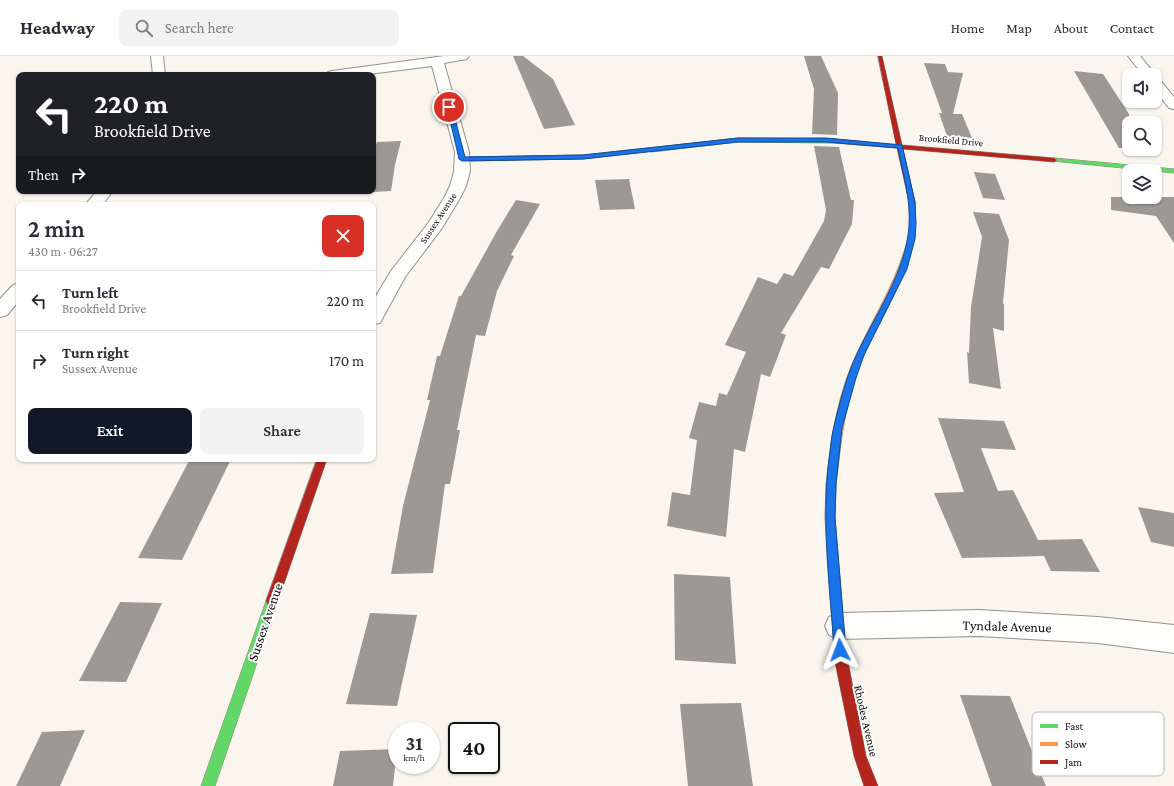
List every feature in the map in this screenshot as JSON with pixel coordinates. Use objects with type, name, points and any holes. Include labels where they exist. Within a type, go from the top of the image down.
[{"type":"street","points":[[157,56],[159,72]]},
{"type":"street","points":[[354,72],[463,56]]},
{"type":"street","name":"Rhodes Avenue","points":[[871,786],[860,756],[841,662],[830,518],[831,484],[838,428],[851,378],[860,355],[903,269],[911,239],[913,224],[912,202],[880,56]]},
{"type":"street","points":[[1134,56],[1143,68]]},
{"type":"street","name":"Sussex Avenue","points":[[376,313],[397,275],[436,224],[452,198],[458,186],[462,171],[462,152],[437,61]]},
{"type":"street","points":[[1162,90],[1174,105]]},
{"type":"street","name":"Brookfield Drive","points":[[462,159],[583,157],[738,140],[819,140],[1174,171]]},
{"type":"street","points":[[96,202],[102,194]]},
{"type":"street","points":[[0,311],[16,292]]},
{"type":"street","name":"Sussex Avenue","points":[[208,786],[321,462]]},
{"type":"street","name":"Tyndale Avenue","points":[[839,626],[979,623],[1098,630],[1174,639]]},
{"type":"building","points":[[513,56],[523,56],[553,79],[575,125],[544,129]]},
{"type":"building","points":[[804,56],[821,56],[838,93],[837,135],[812,134],[814,89]]},
{"type":"building","points":[[924,63],[945,64],[948,72],[963,73],[953,114],[962,114],[972,138],[947,136],[939,113],[942,113]]},
{"type":"building","points":[[1074,71],[1103,74],[1122,103],[1122,108],[1125,108],[1129,114],[1129,116],[1122,116],[1122,148],[1119,148]]},
{"type":"building","points":[[401,141],[391,191],[376,192],[377,142]]},
{"type":"building","points":[[814,146],[839,147],[851,200],[854,200],[852,224],[829,269],[821,267],[781,333],[786,335],[770,377],[761,374],[745,452],[734,449],[726,537],[667,526],[672,492],[690,495],[697,440],[689,438],[699,402],[716,406],[719,393],[727,395],[746,352],[725,345],[758,277],[777,284],[784,273],[793,276],[824,221],[826,210]]},
{"type":"building","points":[[974,172],[995,174],[1005,200],[983,198]]},
{"type":"building","points":[[629,179],[635,209],[600,210],[595,180]]},
{"type":"building","points":[[1111,197],[1122,197],[1122,204],[1162,204],[1162,197],[1174,197],[1174,243],[1156,216],[1111,210]]},
{"type":"building","points":[[516,200],[540,204],[511,255],[514,256],[497,291],[485,336],[476,335],[457,430],[460,430],[450,484],[445,484],[433,573],[391,574],[403,506],[430,400],[427,400],[437,356],[440,356],[459,296],[461,296]]},
{"type":"building","points":[[973,212],[999,214],[1009,240],[1003,303],[1004,331],[993,328],[1001,389],[969,383],[967,352],[969,353],[971,307],[982,237]]},
{"type":"building","points":[[938,418],[1004,421],[1016,450],[981,448],[998,491],[1013,490],[1038,540],[1082,539],[1100,572],[1051,571],[1044,556],[962,558],[934,493],[964,492]]},
{"type":"building","points":[[188,462],[230,462],[182,560],[138,558]]},
{"type":"building","points":[[1138,507],[1174,513],[1174,547],[1151,542]]},
{"type":"building","points":[[674,574],[730,577],[736,664],[675,660]]},
{"type":"building","points":[[120,602],[162,603],[126,682],[79,681]]},
{"type":"building","points":[[370,613],[417,615],[397,706],[346,704]]},
{"type":"building","points":[[960,695],[1010,696],[1032,751],[1032,776],[1042,776],[1046,786],[992,786]]},
{"type":"building","points":[[741,703],[753,786],[688,786],[680,704]]},
{"type":"building","points":[[85,730],[60,786],[16,786],[42,732]]},
{"type":"building","points":[[388,749],[388,774],[394,774],[393,786],[333,786],[340,751]]},
{"type":"traffic: fast","points":[[651,150],[738,140],[834,141]]},
{"type":"traffic: fast","points":[[1054,160],[1174,171]]},
{"type":"traffic: fast","points":[[836,443],[831,484],[830,518],[840,651]]},
{"type":"traffic: fast","points":[[208,786],[272,601]]},
{"type":"traffic: slow","points":[[836,443],[842,409],[848,387],[867,340],[898,281],[909,250],[912,234]]},
{"type":"traffic: jam","points":[[880,56],[912,202],[912,234]]},
{"type":"traffic: jam","points":[[834,141],[1054,160]]},
{"type":"traffic: jam","points":[[462,159],[583,157],[651,150]]},
{"type":"traffic: jam","points":[[272,601],[321,462]]},
{"type":"traffic: jam","points":[[840,651],[860,756],[871,786]]},
{"type":"route","points":[[449,107],[462,152],[462,159],[583,157],[626,153],[698,143],[738,140],[826,140],[900,146],[912,202],[913,224],[911,239],[903,269],[860,355],[851,378],[838,428],[831,484],[830,518],[840,650]]}]
